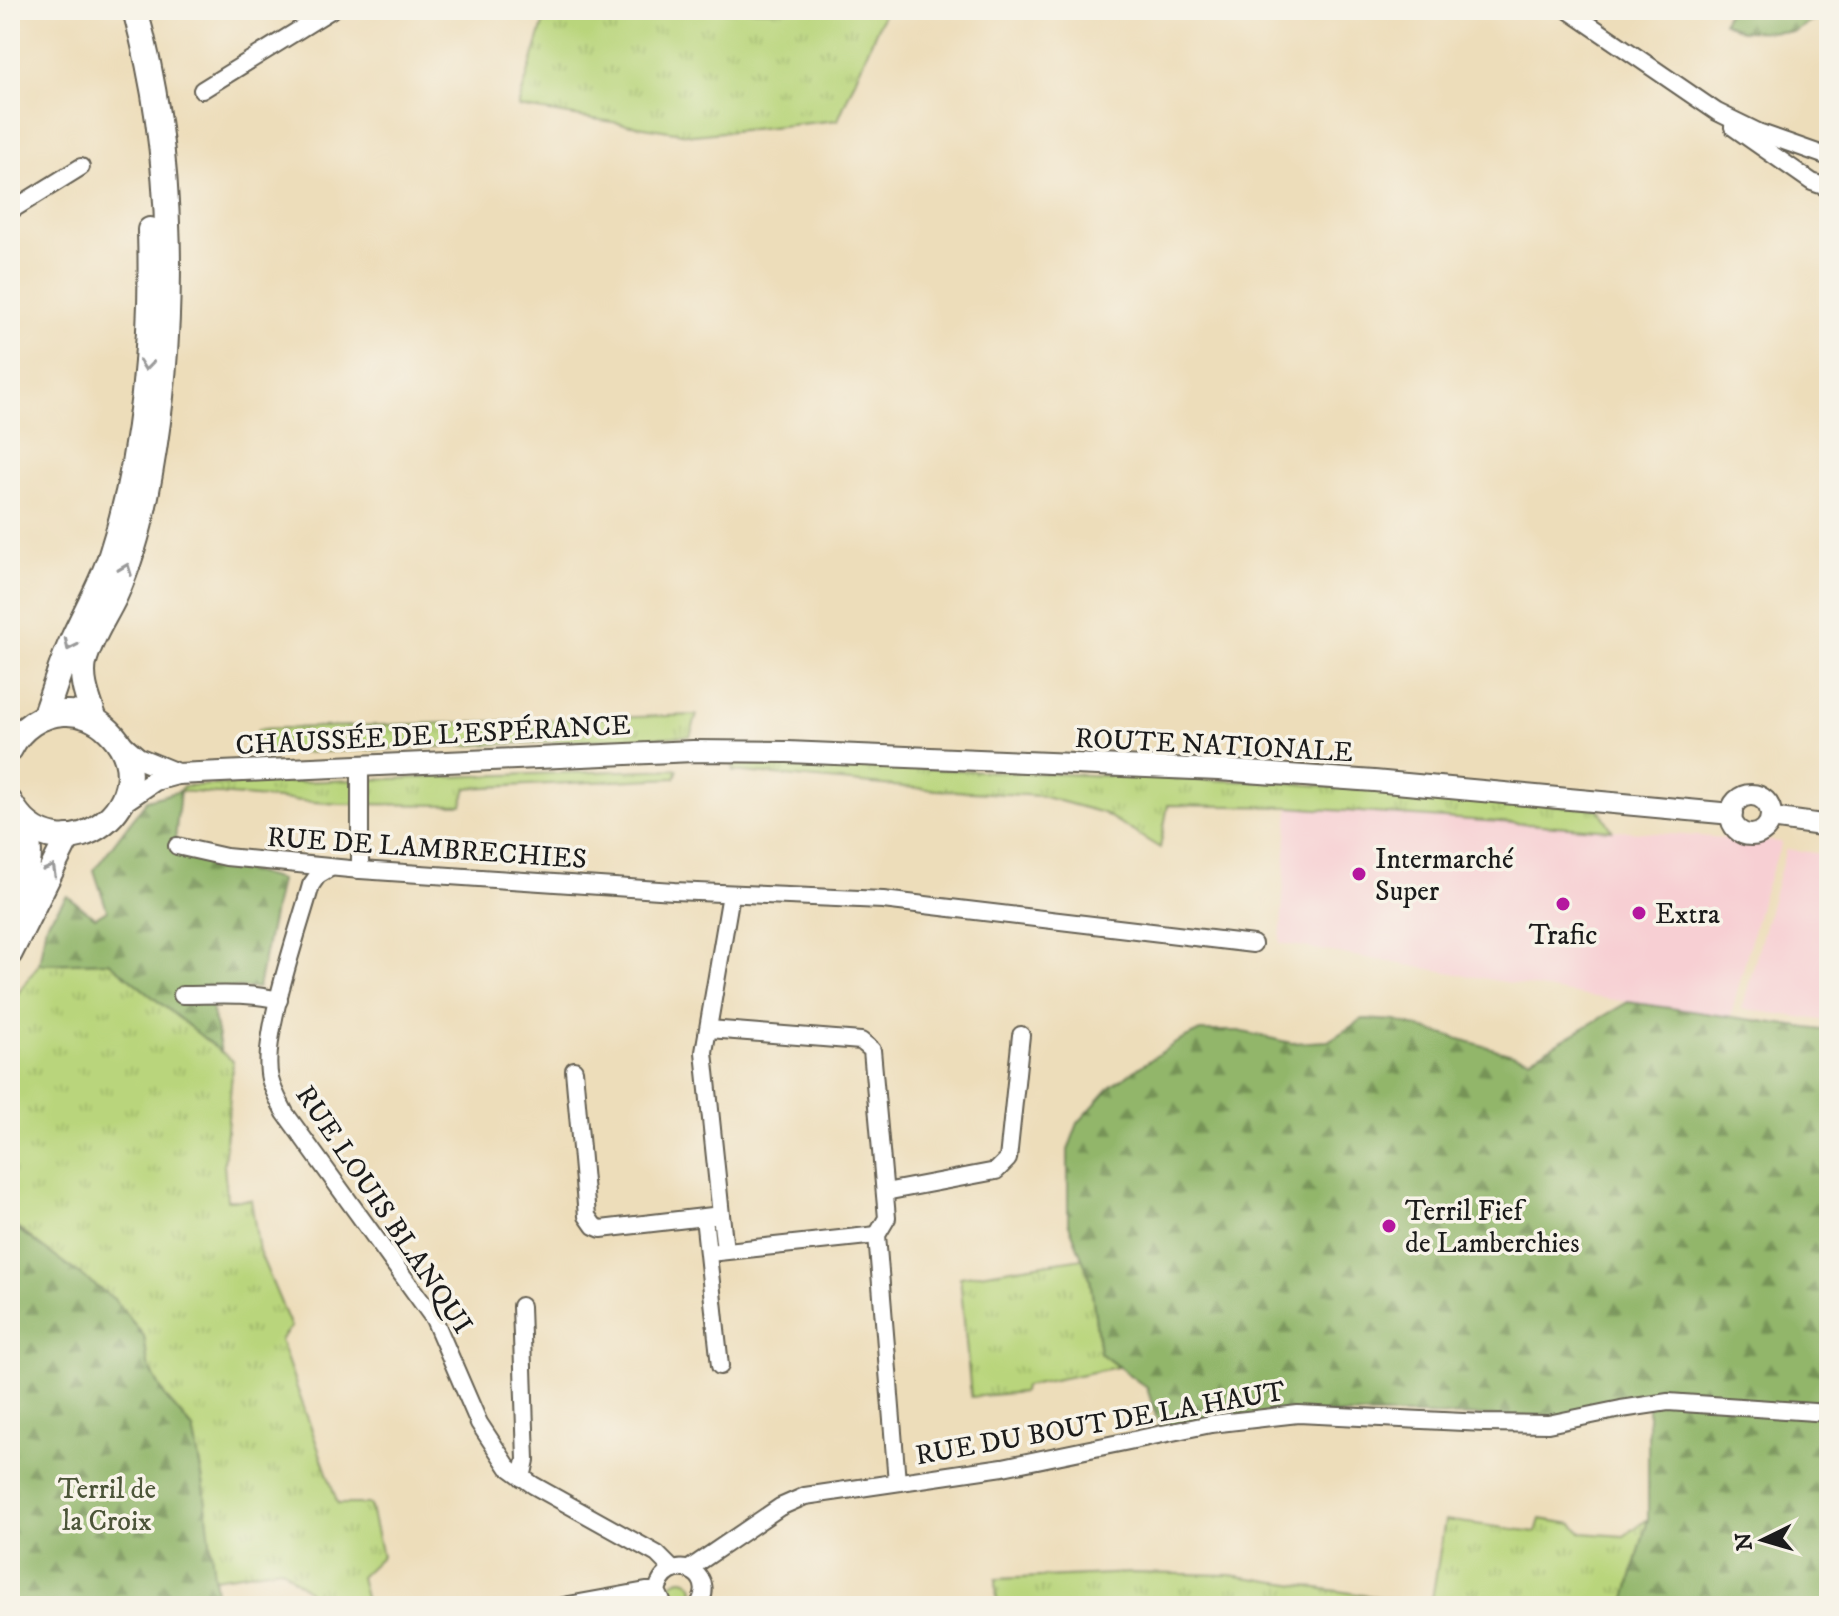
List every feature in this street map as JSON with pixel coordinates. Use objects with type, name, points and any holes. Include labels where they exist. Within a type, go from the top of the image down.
[{"type":"highway","points":[[44,717],[68,650],[102,581],[112,553],[132,466],[146,360],[151,282],[150,226],[135,73],[120,10]]},
{"type":"highway","points":[[95,720],[83,686],[84,663],[129,565],[140,525],[160,411],[167,336],[168,272],[160,148],[151,84],[135,10]]},
{"type":"highway","points":[[10,749],[21,732],[44,717],[71,713],[95,720],[116,739],[123,752],[128,774],[121,803],[101,826],[90,833],[68,837],[39,831],[12,806]]},
{"type":"highway","points":[[10,907],[29,864],[28,833],[12,806]]},
{"type":"highway","points":[[10,953],[68,837]]},
{"type":"main road","points":[[116,739],[138,758],[177,774]]},
{"type":"main road","name":"CHAUSSÉE DE L'ESPÉRANCE","points":[[177,774],[693,751]]},
{"type":"main road","name":"ROUTE NATIONALE","points":[[693,751],[1219,770],[1732,814],[1739,799],[1755,795],[1769,806],[1771,818],[1829,826]]},
{"type":"main road","points":[[121,803],[155,780],[177,774]]},
{"type":"street","points":[[202,90],[331,10]]},
{"type":"street","points":[[1568,10],[1717,112],[1745,137],[1825,187]]},
{"type":"street","points":[[1717,112],[1815,153]]},
{"type":"street","points":[[1790,166],[1791,156],[1815,153]]},
{"type":"street","points":[[1815,153],[1813,172],[1825,187]]},
{"type":"street","points":[[10,211],[81,167]]},
{"type":"street","points":[[358,764],[360,870]]},
{"type":"street","name":"RUE DE LAMBRECHIES","points":[[177,846],[226,857],[330,868],[674,891],[883,900],[1253,944]]},
{"type":"street","name":"RUE LOUIS BLANQUI","points":[[330,868],[318,875],[311,885],[279,1000],[269,1060],[270,1078],[281,1105],[434,1319],[479,1423],[502,1459],[522,1478],[681,1570]]},
{"type":"street","points":[[720,1366],[717,1251],[712,1216],[704,1052],[731,894]]},
{"type":"street","points":[[182,995],[229,994],[279,1000]]},
{"type":"street","points":[[709,1029],[861,1041],[872,1050],[887,1218],[877,1235],[897,1482]]},
{"type":"street","points":[[885,1192],[996,1171],[1008,1159],[1021,1035]]},
{"type":"street","points":[[574,1070],[590,1222],[601,1229],[712,1216]]},
{"type":"street","points":[[717,1251],[877,1235]]},
{"type":"street","name":"RUE LOUIS BLANQUI","points":[[521,1306],[526,1460],[522,1478]]},
{"type":"street","name":"RUE DU BOUT DE LA HAUT","points":[[660,1598],[661,1579],[681,1570],[780,1507],[805,1496],[1003,1467],[1211,1424],[1298,1414],[1548,1424],[1668,1402],[1829,1413]]},
{"type":"street","points":[[681,1570],[699,1576],[704,1592],[700,1605]]},
{"type":"street","points":[[563,1606],[646,1591],[660,1598]]},
{"type":"shaded area","points":[[1289,807],[1782,842],[1762,898],[1731,1016],[1586,996],[1280,943]]},
{"type":"shaded area","points":[[1786,849],[1829,855],[1829,1021],[1742,1009]]},
{"type":"green space","points":[[528,10],[885,10],[838,120],[694,135],[518,107],[546,14]]},
{"type":"green space","points":[[1728,10],[1829,11],[1794,32],[1741,31],[1723,22]]},
{"type":"green space","points":[[697,715],[690,736],[250,755],[258,729]]},
{"type":"green space","points":[[733,761],[1287,783],[1599,809],[1612,830],[1289,807],[1168,805],[1160,848],[1103,813],[1041,796],[937,790],[733,771]]},
{"type":"green space","points":[[678,769],[675,778],[467,788],[462,805],[339,804],[180,791],[183,786]]},
{"type":"green space","points":[[180,791],[174,850],[280,880],[258,988],[208,989],[221,1052],[109,962],[39,964],[46,924],[67,896],[95,917],[107,910],[94,870],[147,800]]},
{"type":"green space","points":[[109,962],[233,1061],[224,1164],[227,1200],[251,1200],[259,1251],[291,1327],[280,1340],[338,1504],[370,1504],[382,1556],[360,1577],[367,1606],[316,1606],[308,1591],[281,1568],[213,1578],[204,1487],[193,1429],[166,1398],[148,1365],[144,1336],[24,1232],[10,1224],[10,1004],[39,964]]},
{"type":"green space","points":[[1628,1002],[1829,1031],[1829,1606],[1624,1606],[1648,1519],[1648,1405],[1588,1417],[1298,1414],[1162,1435],[1147,1388],[1100,1353],[1090,1278],[1068,1222],[1068,1150],[1078,1123],[1111,1086],[1177,1042],[1200,1031],[1239,1031],[1291,1043],[1328,1041],[1363,1019],[1396,1021],[1530,1059]]},
{"type":"green space","name":"Terril de la Croix","points":[[10,1224],[114,1299],[144,1336],[148,1365],[166,1398],[193,1429],[204,1487],[216,1593],[145,1601],[144,1606],[10,1606]]},
{"type":"green space","points":[[1082,1258],[1090,1278],[1100,1353],[1118,1367],[1024,1386],[1023,1392],[971,1397],[960,1277]]},
{"type":"green space","points":[[1540,1519],[1573,1524],[1582,1533],[1624,1536],[1648,1519],[1624,1606],[997,1606],[996,1579],[1133,1573],[1231,1575],[1431,1605],[1445,1520],[1536,1532]]},
{"type":"green space","points":[[682,1579],[693,1586],[694,1591],[687,1602],[682,1603],[671,1596],[670,1591],[677,1580]]},
{"type":"place","name":"Intermarché Super","points":[[1359,874]]},
{"type":"place","name":"Trafic","points":[[1563,904]]},
{"type":"place","name":"Extra","points":[[1639,913]]},
{"type":"place","name":"Terril Fief de Lamberchies","points":[[1389,1226]]}]
